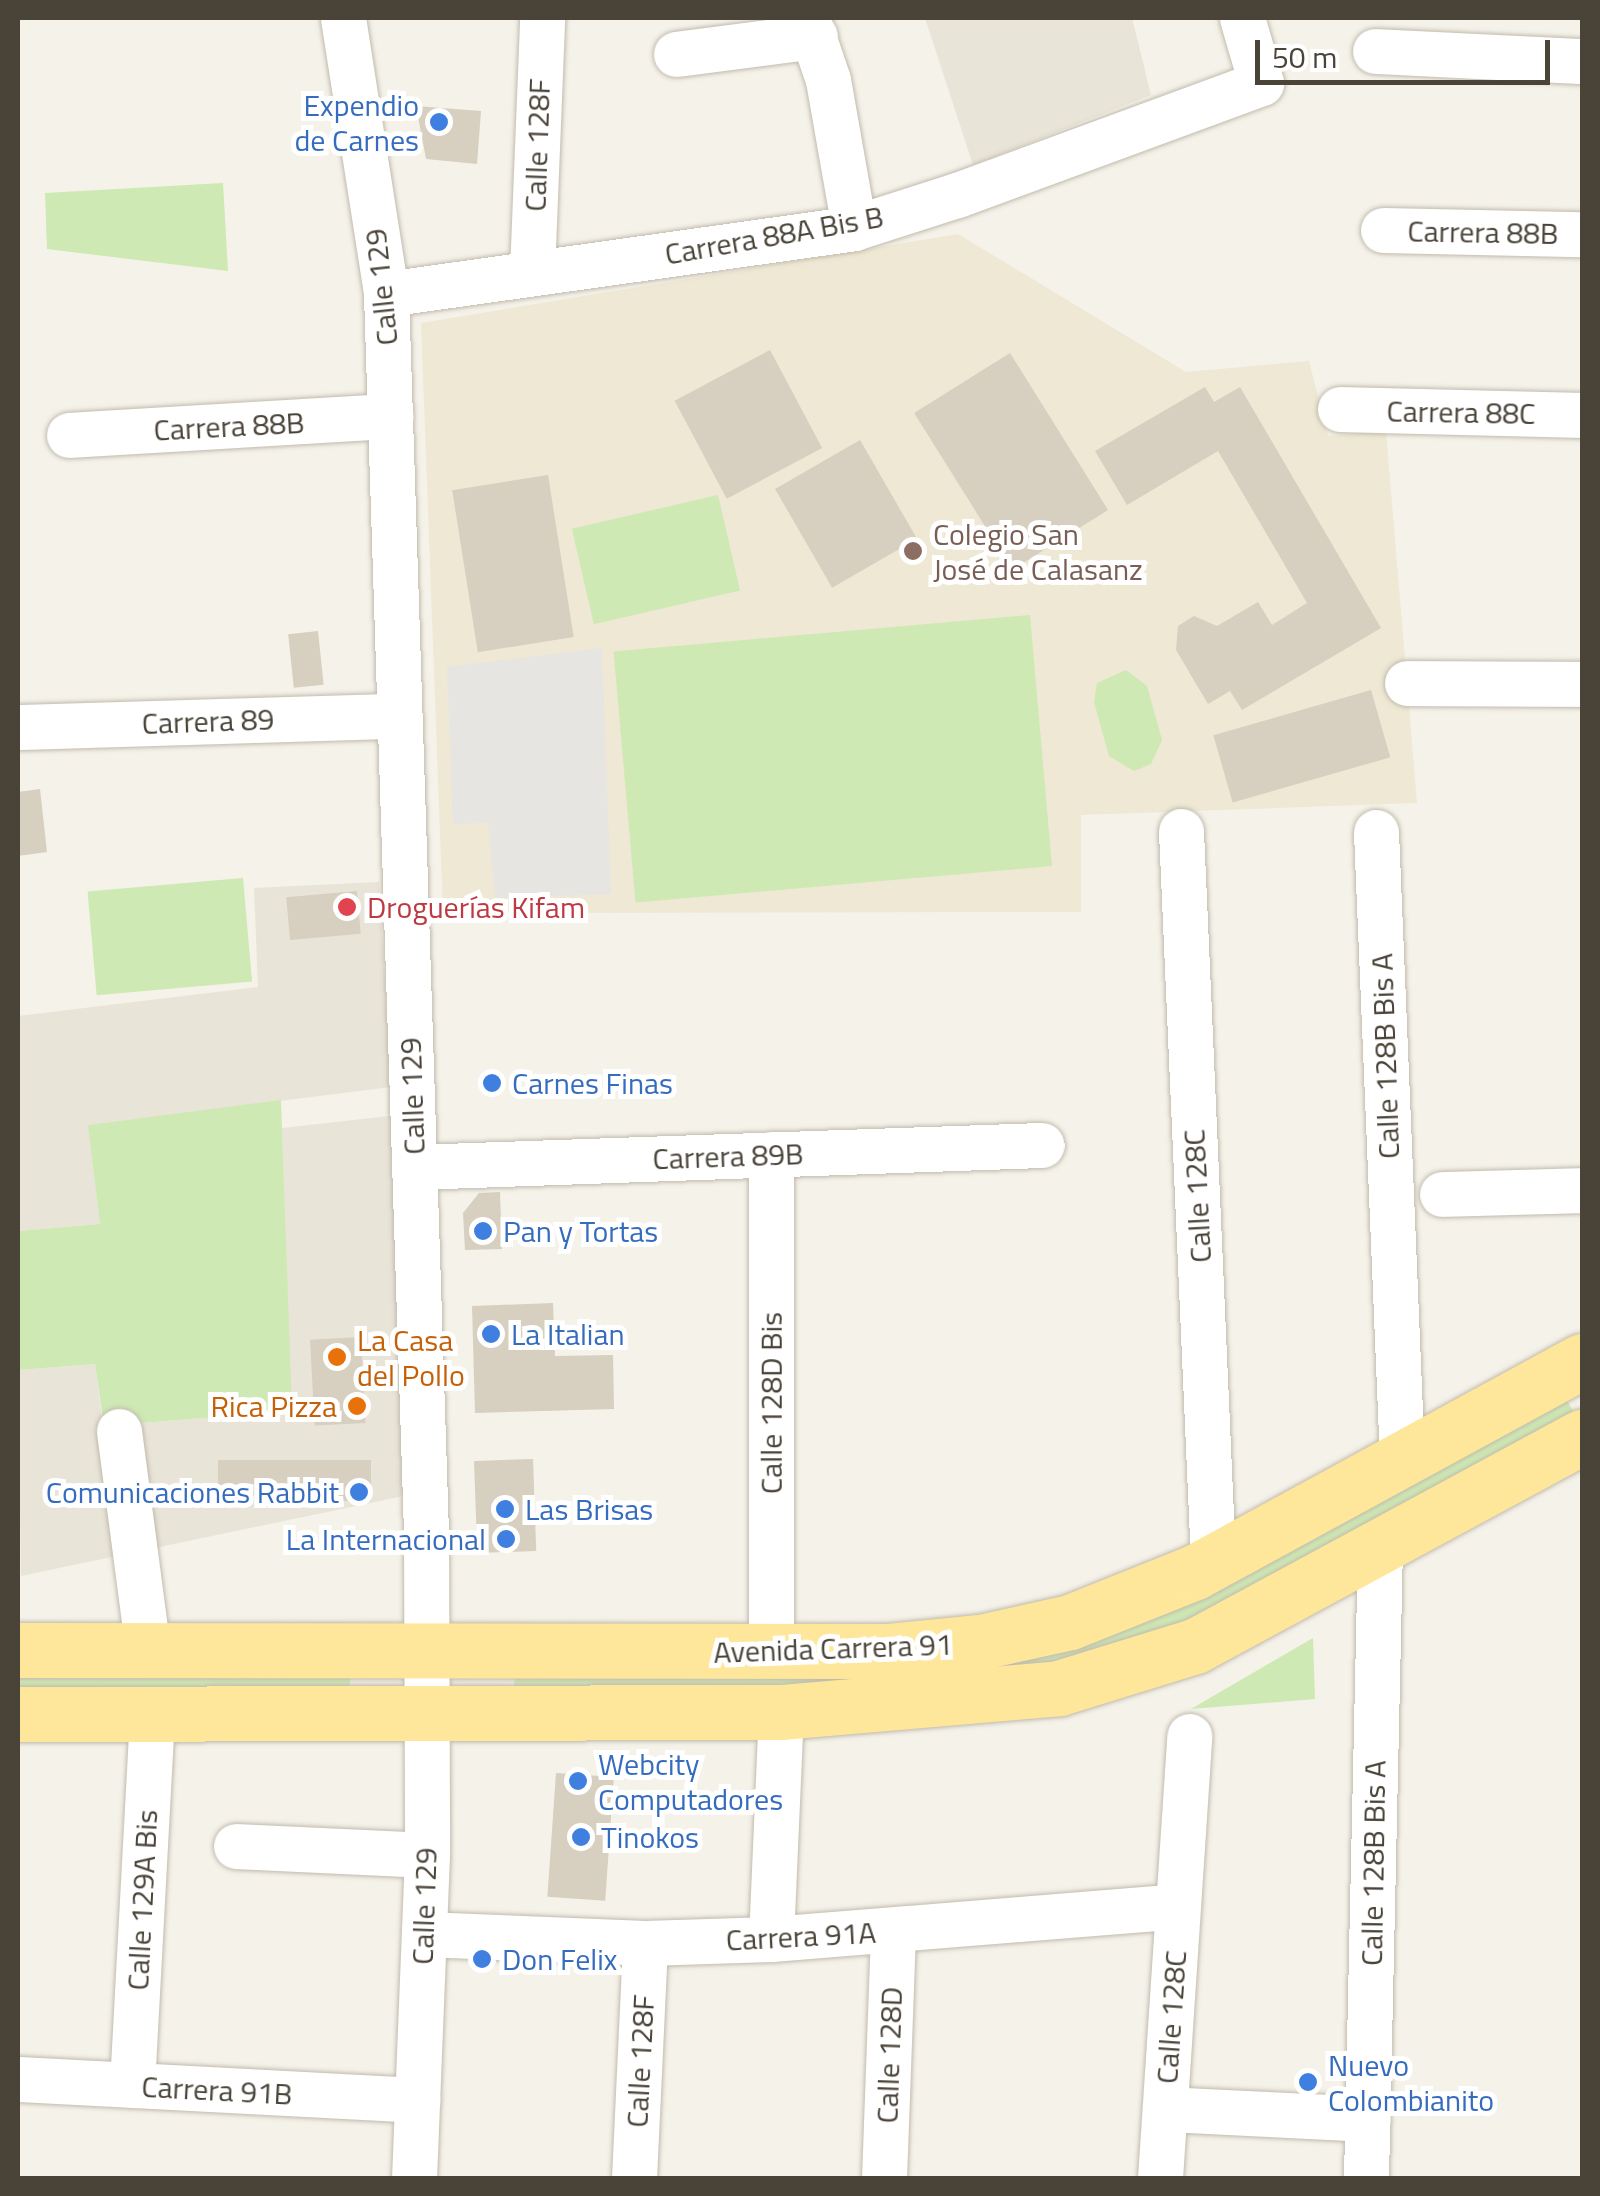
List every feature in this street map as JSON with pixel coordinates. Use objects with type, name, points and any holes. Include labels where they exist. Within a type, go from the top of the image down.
[{"type":"main road","name":"Avenida Carrera 91","points":[[18,1650],[886,1651],[998,1639],[1070,1622],[1214,1561],[1582,1361]]},
{"type":"main road","name":"Avenida Carrera 91","points":[[18,1714],[782,1712],[1024,1693],[1104,1680],[1195,1646],[1582,1437]]},
{"type":"street","name":"Calle 129","points":[[342,18],[386,294],[427,1715],[427,1855],[414,2178]]},
{"type":"street","name":"Calle 128F","points":[[532,272],[542,18]]},
{"type":"street","name":"Carrera 88A Bis B","points":[[386,294],[854,228],[1261,83],[1242,18]]},
{"type":"street","points":[[676,54],[811,27],[854,228]]},
{"type":"street","points":[[1376,52],[1582,61]]},
{"type":"street","name":"Carrera 88B","points":[[1384,230],[1582,234]]},
{"type":"street","name":"Carrera 88C","points":[[1340,409],[1582,416]]},
{"type":"street","name":"Carrera 88B","points":[[69,436],[390,416]]},
{"type":"street","points":[[1407,683],[1582,684]]},
{"type":"street","name":"Carrera 89","points":[[18,727],[400,716]]},
{"type":"street","name":"Calle 128C","points":[[1181,831],[1214,1561]]},
{"type":"street","name":"Calle 128B Bis A","points":[[1376,832],[1402,1460]]},
{"type":"street","name":"Carrera 89B","points":[[414,1167],[1042,1144]]},
{"type":"street","name":"Calle 128D Bis","points":[[770,1652],[771,1154]]},
{"type":"street","points":[[1442,1194],[1582,1190]]},
{"type":"street","points":[[119,1431],[148,1650]]},
{"type":"street","name":"Calle 128B Bis A","points":[[1366,2178],[1380,1548]]},
{"type":"street","points":[[771,1940],[782,1712]]},
{"type":"street","name":"Calle 129A Bis","points":[[132,2085],[152,1715]]},
{"type":"street","name":"Calle 128C","points":[[1160,2178],[1189,1736]]},
{"type":"street","points":[[236,1846],[427,1855]]},
{"type":"street","name":"Carrera 91A","points":[[424,1934],[646,1943],[771,1940],[1178,1906]]},
{"type":"street","name":"Calle 128D","points":[[884,2178],[892,1931]]},
{"type":"street","name":"Calle 128F","points":[[634,2178],[646,1943]]},
{"type":"street","name":"Carrera 91B","points":[[18,2080],[417,2100]]},
{"type":"street","points":[[1164,2109],[1368,2119]]},
{"type":"shaded area","points":[[925,18],[1132,18],[1151,95],[973,165]]},
{"type":"shaded area","name":"Colegio San José de Calasanz","points":[[958,234],[1186,372],[1309,361],[1328,436],[1386,431],[1417,803],[1081,815],[1081,912],[443,913],[421,323]]},
{"type":"shaded area","points":[[602,648],[611,894],[495,898],[488,822],[453,825],[447,667]]},
{"type":"shaded area","points":[[379,882],[391,1087],[89,1125],[100,1224],[18,1231],[18,1016],[258,987],[254,888]]},
{"type":"shaded area","points":[[398,1115],[418,1493],[21,1576],[18,1370],[95,1364],[103,1426],[291,1411],[282,1128]]},
{"type":"green space","points":[[223,183],[228,271],[47,249],[45,193]]},
{"type":"green space","points":[[718,495],[740,590],[594,624],[572,529]]},
{"type":"green space","points":[[1030,615],[1052,866],[636,902],[614,651]]},
{"type":"green space","points":[[1126,670],[1147,686],[1162,740],[1151,764],[1134,771],[1109,756],[1094,702],[1097,683]]},
{"type":"green space","points":[[243,878],[252,982],[97,995],[88,892]]},
{"type":"green space","points":[[281,1100],[292,1411],[104,1426],[95,1364],[18,1370],[18,1231],[100,1224],[88,1125]]},
{"type":"green space","points":[[1563,1392],[1575,1415],[1146,1647],[945,1688],[513,1698],[515,1675],[994,1658]]},
{"type":"green space","points":[[1313,1638],[1315,1699],[1191,1709]]},
{"type":"green space","points":[[18,1672],[350,1672],[350,1693],[18,1693]]},
{"type":"building","points":[[416,106],[481,111],[477,164],[426,159]]},
{"type":"building","points":[[770,350],[822,448],[727,499],[675,401]]},
{"type":"building","points":[[1010,353],[1108,510],[1012,570],[914,413]]},
{"type":"building","points":[[1205,387],[1214,402],[1240,387],[1381,628],[1242,710],[1230,691],[1208,704],[1176,650],[1178,626],[1194,616],[1217,626],[1258,602],[1272,625],[1307,603],[1218,451],[1127,505],[1095,451]]},
{"type":"building","points":[[860,440],[917,539],[832,588],[775,489]]},
{"type":"building","points":[[548,475],[574,637],[478,652],[452,490]]},
{"type":"building","points":[[318,631],[324,685],[294,688],[288,634]]},
{"type":"building","points":[[1371,690],[1390,757],[1233,802],[1213,735]]},
{"type":"building","points":[[40,789],[47,852],[18,856],[18,792]]},
{"type":"building","points":[[357,891],[361,934],[290,940],[286,897]]},
{"type":"building","name":"Pan y Tortas","points":[[500,1192],[502,1249],[465,1250],[463,1213],[479,1193]]},
{"type":"building","points":[[553,1303],[555,1356],[613,1355],[614,1409],[475,1413],[472,1306]]},
{"type":"building","points":[[361,1337],[366,1423],[315,1426],[310,1340]]},
{"type":"building","points":[[533,1459],[536,1551],[477,1553],[474,1461]]},
{"type":"building","points":[[218,1460],[371,1460],[371,1501],[218,1501]]},
{"type":"building","name":"Tinokos","points":[[556,1773],[614,1777],[605,1901],[547,1897]]},
{"type":"place","name":"Expendio de Carnes","points":[[439,122]]},
{"type":"place","name":"Colegio San José de Calasanz","points":[[913,551]]},
{"type":"place","name":"Droguerías Kifam","points":[[347,907]]},
{"type":"place","name":"Carnes Finas","points":[[492,1083]]},
{"type":"place","name":"Pan y Tortas","points":[[483,1231]]},
{"type":"place","name":"La Italian","points":[[491,1334]]},
{"type":"place","name":"La Casa del Pollo","points":[[337,1357]]},
{"type":"place","name":"Rica Pizza","points":[[357,1406]]},
{"type":"place","name":"Comunicaciones Rabbit","points":[[359,1492]]},
{"type":"place","name":"Las Brisas","points":[[505,1509]]},
{"type":"place","name":"La Internacional","points":[[506,1539]]},
{"type":"place","name":"Webcity Computadores","points":[[578,1781]]},
{"type":"place","name":"Tinokos","points":[[581,1837]]},
{"type":"place","name":"Don Felix","points":[[482,1959]]},
{"type":"place","name":"Nuevo Colombianito","points":[[1308,2082]]}]
